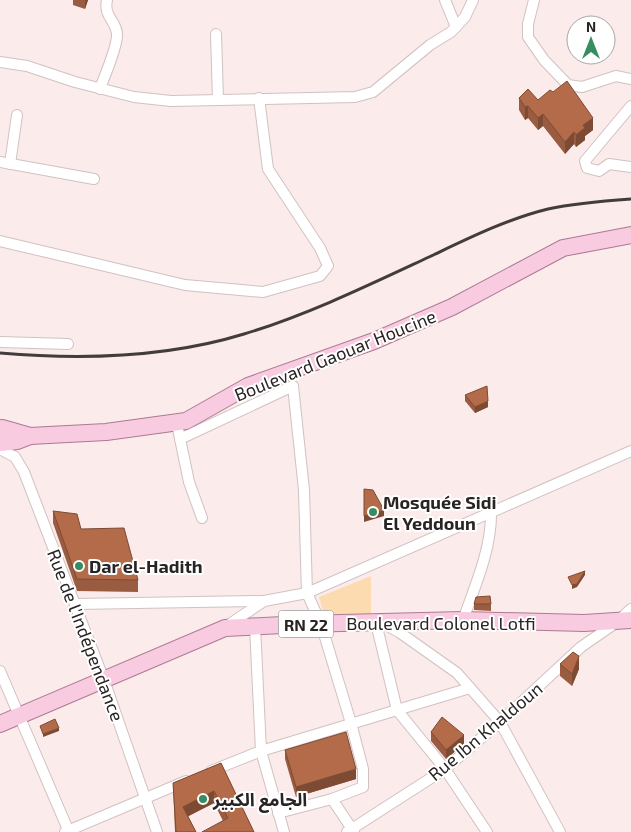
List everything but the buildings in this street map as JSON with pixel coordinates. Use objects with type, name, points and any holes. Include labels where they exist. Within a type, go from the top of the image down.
[{"type":"main road","name":"Boulevard Gaouar Houcine","points":[[1,438],[106,432],[178,431],[212,407],[248,386],[374,341],[452,307],[563,248],[631,235]]},
{"type":"main road","name":"Boulevard Colonel Lotfi","points":[[0,724],[225,628],[463,620],[624,621]]},
{"type":"street","points":[[100,89],[117,36],[115,26],[107,15],[107,0]]},
{"type":"street","points":[[445,0],[456,27]]},
{"type":"street","points":[[0,62],[27,66],[100,89],[134,97],[171,101],[355,97],[373,92],[400,67],[456,27],[465,17],[473,0]]},
{"type":"street","points":[[534,0],[528,24],[528,37],[544,60],[568,84],[582,88],[616,76],[631,79]]},
{"type":"street","points":[[216,34],[218,100]]},
{"type":"street","points":[[0,241],[185,285],[263,292],[320,276],[328,266],[320,248],[268,169],[259,98]]},
{"type":"street","points":[[631,106],[585,161],[586,168],[599,171],[609,164],[631,167]]},
{"type":"street","points":[[17,115],[5,163],[94,179]]},
{"type":"street","points":[[0,342],[68,344]]},
{"type":"street","points":[[202,518],[190,482],[178,431],[293,386],[304,490],[307,592],[321,624],[350,723],[363,769],[363,787],[332,799],[278,813]]},
{"type":"street","name":"Rue de l'Indépendance","points":[[1,438],[24,472],[104,680],[157,832]]},
{"type":"street","points":[[75,604],[264,601],[307,592],[631,452]]},
{"type":"street","points":[[463,620],[475,588],[491,528],[491,511]]},
{"type":"street","points":[[225,628],[264,601]]},
{"type":"street","name":"Rue Ibn Khaldoun","points":[[351,831],[446,769],[500,722],[580,647],[624,621],[631,608]]},
{"type":"street","points":[[379,623],[399,632],[457,673],[500,722],[560,832]]},
{"type":"street","points":[[379,623],[397,710],[446,769],[487,832]]},
{"type":"street","points":[[255,626],[261,751],[284,832]]},
{"type":"street","points":[[0,671],[68,831],[261,751],[470,688]]},
{"type":"street","points":[[332,799],[351,831]]},
{"type":"shaded area","points":[[371,576],[371,617],[325,618],[319,597]]},
{"type":"railway","points":[[0,353],[61,356],[123,355],[184,348],[214,342],[244,334],[314,309],[517,218],[558,207],[631,199]]},
{"type":"place","name":"Mosquée Sidi El Yeddoun","points":[[373,512]]},
{"type":"place","name":"Dar el-Hadith","points":[[79,566]]},
{"type":"place","name":"الجامع الكبير","points":[[203,799]]}]
